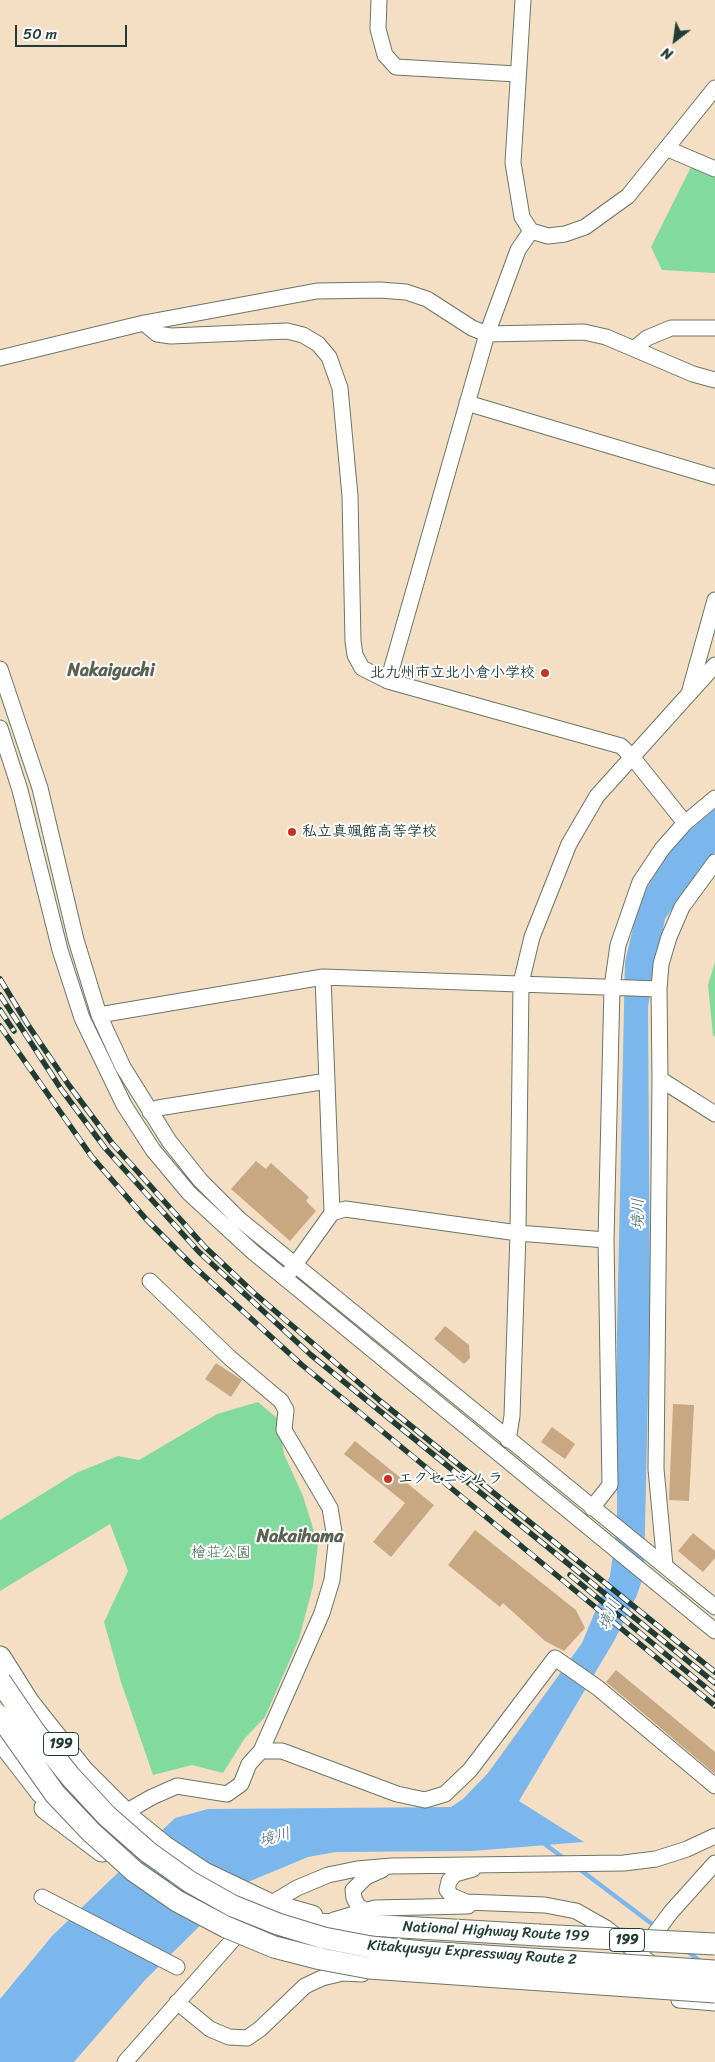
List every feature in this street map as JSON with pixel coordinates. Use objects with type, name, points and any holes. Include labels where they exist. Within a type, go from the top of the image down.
[{"type":"highway","name":"National Highway Route 199","points":[[0,1657],[29,1703],[83,1771],[128,1817],[165,1847],[196,1868],[269,1904],[298,1913],[334,1920],[365,1918],[424,1928],[715,1944]]},
{"type":"highway","name":"Kitakyusyu Expressway Route 2","points":[[0,1681],[34,1731],[70,1776],[107,1816],[148,1852],[190,1882],[233,1906],[278,1924],[324,1938],[371,1947],[715,1971]]},
{"type":"highway","name":"Kitakyusyu Expressway Route 2","points":[[0,1718],[55,1794],[91,1832],[134,1871],[177,1901],[226,1928],[274,1947],[321,1959],[369,1968],[706,1997]]},
{"type":"highway","name":"National Highway Route 199","points":[[0,1739],[40,1792],[99,1845],[187,1896],[229,1913],[287,1924],[365,1918]]},
{"type":"highway","points":[[0,1762],[42,1806],[69,1827],[134,1871]]},
{"type":"street","points":[[379,0],[378,29],[385,55],[396,67],[517,74]]},
{"type":"street","points":[[524,0],[517,74],[513,163],[522,217],[531,231],[548,236],[566,234],[585,227],[628,196],[668,149],[715,88]]},
{"type":"street","points":[[668,149],[715,169]]},
{"type":"street","points":[[388,681],[487,334],[518,250],[531,231]]},
{"type":"street","points":[[0,358],[144,323],[317,291],[380,290],[406,292],[428,299],[472,328],[487,334],[584,332],[606,337],[693,374],[715,380]]},
{"type":"street","points":[[144,323],[157,334],[171,336],[287,331],[303,335],[318,344],[329,357],[340,388],[350,496],[353,641],[355,655],[362,668],[388,681],[621,746],[633,758],[685,823]]},
{"type":"street","points":[[635,348],[647,338],[672,328],[715,328]]},
{"type":"street","points":[[467,403],[715,477]]},
{"type":"street","points":[[690,692],[715,600]]},
{"type":"street","points":[[508,1440],[512,1416],[518,1233],[521,983],[532,938],[569,844],[597,796],[633,758],[715,664]]},
{"type":"street","points":[[0,669],[40,788],[76,940],[100,1015],[123,1067],[169,1141],[200,1180],[290,1272],[607,1542],[715,1631]]},
{"type":"street","points":[[0,728],[20,790],[60,950],[82,1018],[124,1105],[153,1150],[189,1193],[219,1222],[290,1272],[508,1440],[715,1607]]},
{"type":"street","points":[[592,1508],[610,1485],[606,1240],[618,945],[640,882],[662,849],[685,823],[715,798]]},
{"type":"street","points":[[665,1566],[656,1469],[660,1078],[656,989],[669,937],[682,907],[715,862]]},
{"type":"street","points":[[100,1015],[323,977],[656,989]]},
{"type":"street","points":[[290,1272],[332,1213],[323,977]]},
{"type":"street","points":[[660,1078],[715,1114]]},
{"type":"street","points":[[150,1112],[158,1108],[327,1081]]},
{"type":"street","points":[[332,1213],[346,1209],[518,1233],[606,1240]]},
{"type":"street","points":[[99,1845],[128,1817],[177,1786],[227,1794],[241,1784],[249,1764],[261,1751],[322,1614],[329,1588],[336,1544],[330,1508],[284,1430],[286,1410],[281,1401],[230,1358],[150,1281]]},
{"type":"street","points":[[261,1751],[282,1751],[397,1794],[425,1800],[445,1794],[470,1770],[555,1658],[598,1688],[715,1786]]},
{"type":"street","points":[[0,1718],[29,1703]]},
{"type":"street","points":[[125,2062],[252,1918],[269,1904],[297,1888],[328,1875],[392,1866],[489,1864],[590,1865],[640,1861],[656,1859],[687,1849],[715,1836]]},
{"type":"street","points":[[640,1954],[671,1912],[715,1862]]},
{"type":"street","points":[[489,1864],[455,1874],[449,1882],[447,1890],[458,1900],[545,1905],[576,1911],[606,1928],[640,1954],[715,2004]]},
{"type":"street","points":[[392,1866],[366,1877],[354,1890],[354,1898],[365,1918],[503,1904]]},
{"type":"street","points":[[42,1897],[177,1966]]},
{"type":"street","points":[[177,2002],[210,2029],[229,2037],[247,2038],[260,2030],[305,1986],[322,1978],[343,1973],[706,1997]]},
{"type":"street","points":[[706,1997],[715,2014]]},
{"type":"green space","points":[[693,163],[715,173],[715,273],[662,270],[651,247]]},
{"type":"green space","points":[[715,962],[715,1037],[713,1035],[708,985]]},
{"type":"green space","name":"檜荘公園","points":[[258,1402],[278,1419],[284,1454],[303,1496],[318,1544],[313,1586],[299,1639],[265,1717],[245,1738],[223,1773],[192,1765],[153,1775],[121,1682],[104,1622],[128,1571],[110,1524],[0,1591],[0,1520],[76,1473],[118,1456],[139,1460],[217,1414]]},
{"type":"water","name":"境川","points":[[715,809],[715,852],[706,860],[665,919],[648,1006],[650,1300],[644,1574],[637,1595],[614,1641],[519,1801],[584,1842],[472,1851],[336,1852],[308,1857],[248,1882],[230,1896],[145,1980],[74,2062],[0,2062],[0,1999],[52,1936],[175,1818],[208,1809],[451,1807],[463,1799],[488,1773],[582,1643],[610,1576],[617,1525],[617,1332],[625,962],[640,898],[676,842]]},
{"type":"building","points":[[256,1161],[266,1169],[271,1163],[309,1197],[306,1201],[316,1211],[290,1241],[231,1189]]},
{"type":"building","points":[[445,1326],[469,1345],[470,1358],[464,1364],[434,1339]]},
{"type":"building","points":[[216,1363],[242,1380],[231,1397],[205,1379]]},
{"type":"building","points":[[673,1404],[694,1405],[689,1501],[669,1500]]},
{"type":"building","points":[[552,1427],[575,1444],[565,1459],[541,1442]]},
{"type":"building","name":"エクセニシムラ","points":[[355,1441],[434,1505],[391,1557],[373,1542],[405,1503],[344,1454]]},
{"type":"building","points":[[475,1530],[576,1610],[585,1628],[564,1651],[545,1641],[503,1603],[500,1607],[448,1565]]},
{"type":"building","points":[[693,1533],[715,1551],[715,1558],[703,1572],[678,1551]]},
{"type":"building","points":[[616,1670],[715,1752],[715,1774],[606,1682]]},
{"type":"waterway","points":[[542,1842],[566,1860]]},
{"type":"waterway","points":[[578,1868],[656,1927]]},
{"type":"waterway","points":[[686,1950],[701,1962]]},
{"type":"railway","points":[[0,979],[28,1025],[68,1084],[112,1143],[205,1247],[254,1293],[379,1400],[715,1672]]},
{"type":"railway","points":[[0,995],[61,1089],[105,1148],[199,1252],[311,1355],[715,1683]]},
{"type":"railway","points":[[0,1010],[14,1031]]},
{"type":"railway","points":[[0,1026],[92,1157],[146,1219],[190,1263],[302,1365],[715,1706]]},
{"type":"railway","points":[[570,1575],[715,1695]]},
{"type":"place","name":"北九州市立北小倉小学校","points":[[545,673]]},
{"type":"place","name":"私立真颯館高等学校","points":[[292,832]]},
{"type":"place","name":"エクセニシムラ","points":[[388,1479]]},
{"type":"district","name":"Nakaiguchi","points":[[111,671]]},
{"type":"district","name":"Nakaihama","points":[[300,1537]]}]
